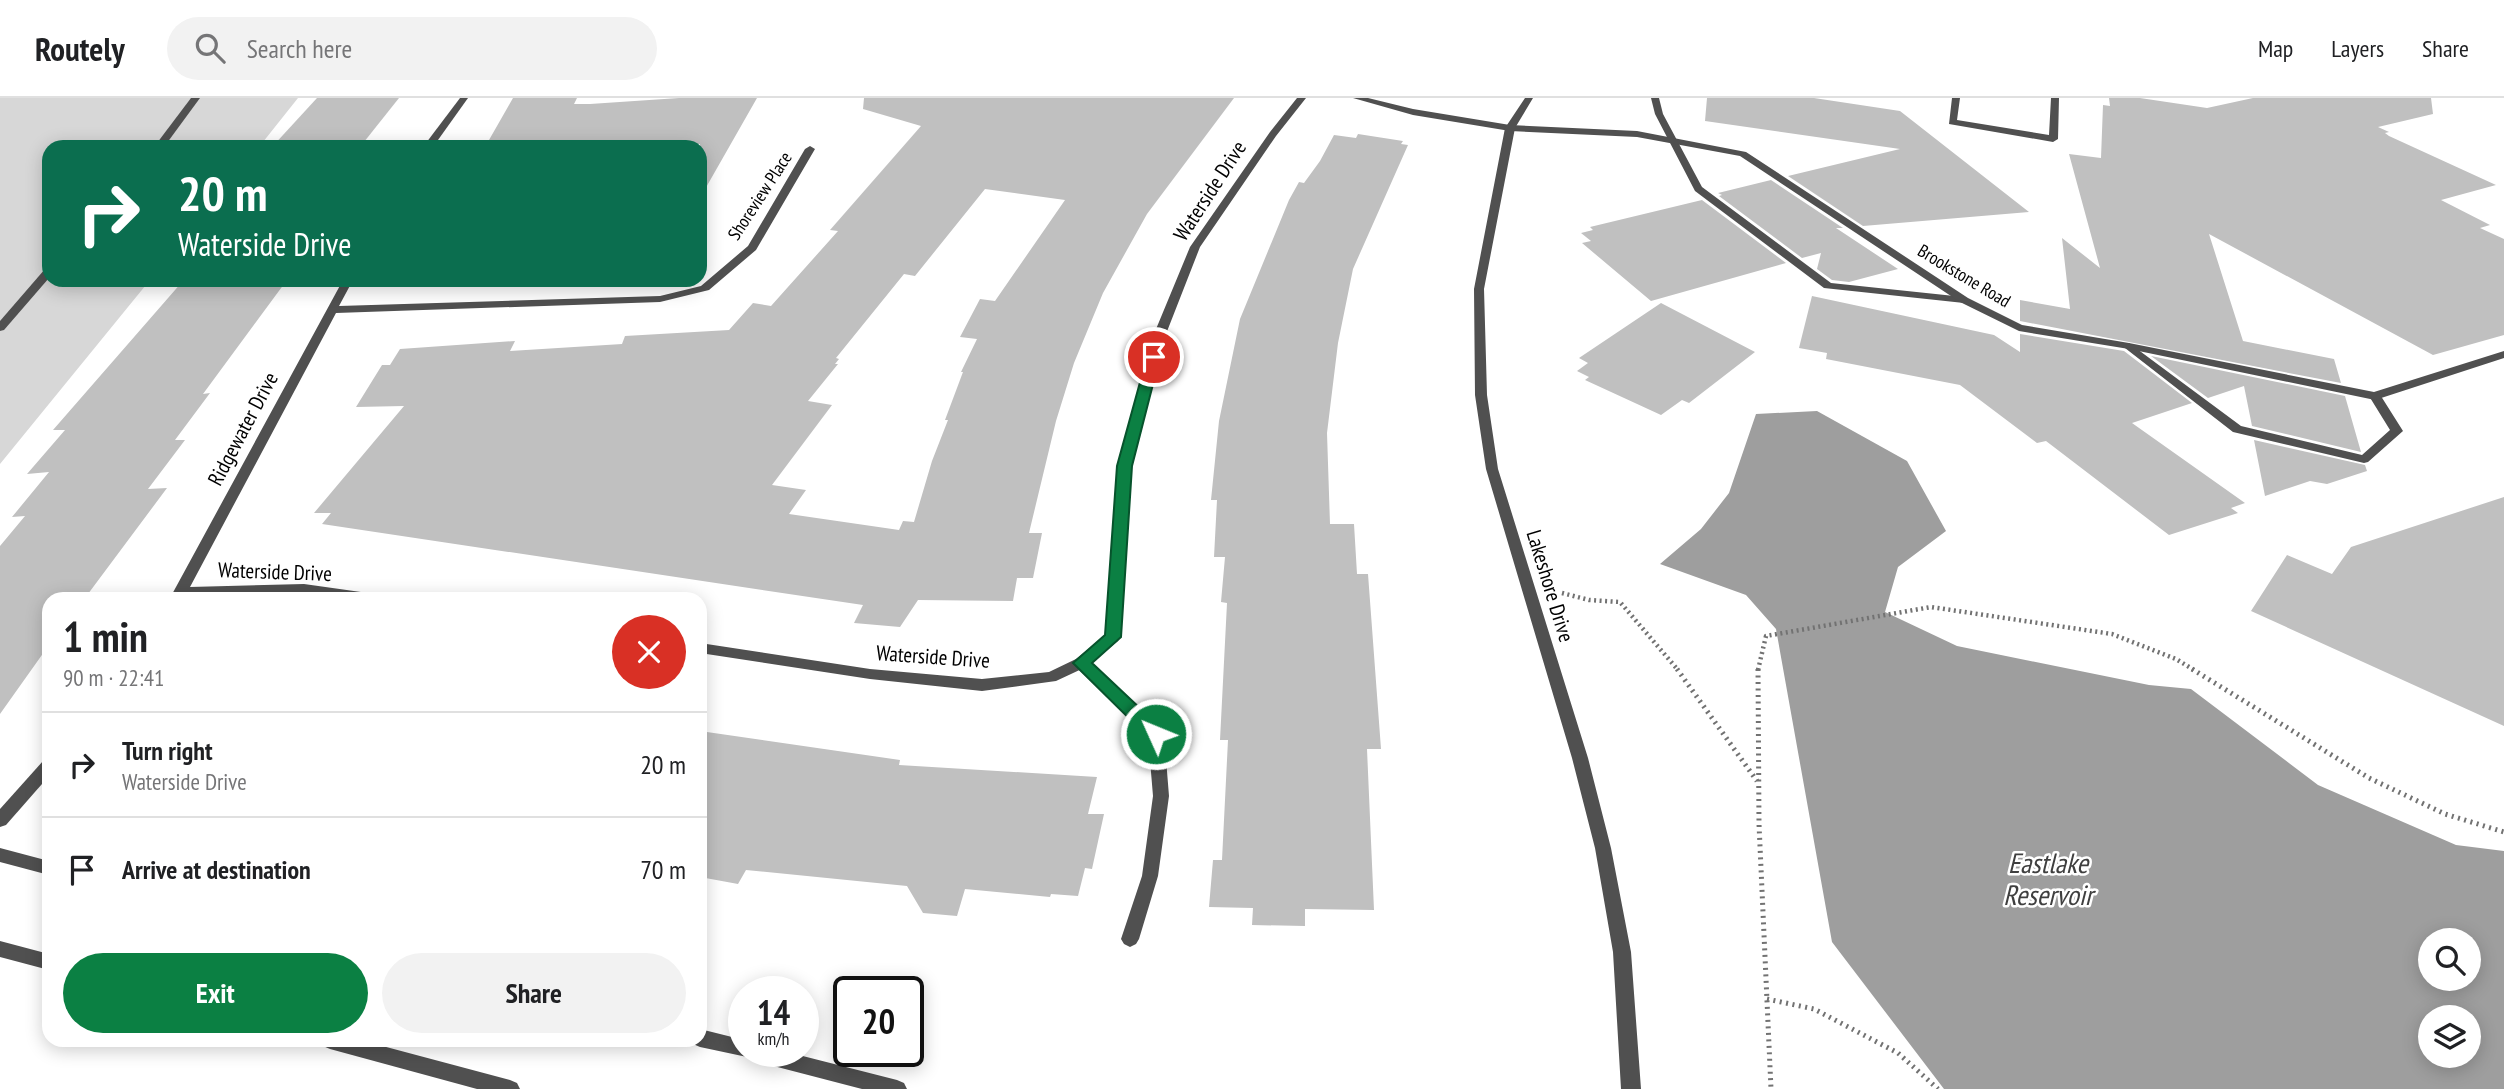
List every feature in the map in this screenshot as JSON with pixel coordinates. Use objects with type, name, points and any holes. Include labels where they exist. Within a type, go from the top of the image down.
[{"type":"street","points":[[164,140],[196,98]]},
{"type":"street","points":[[433,140],[464,98]]},
{"type":"street","name":"Waterside Drive","points":[[707,649],[870,674],[982,685],[1051,677],[1081,663],[1113,637],[1125,466],[1160,334],[1195,247],[1273,134],[1302,98]]},
{"type":"street","name":"Brookstone Road","points":[[1357,98],[1413,112],[1510,128],[1637,134],[1743,154],[1964,300],[2019,328],[2129,346],[2375,396],[2504,354]]},
{"type":"street","name":"Lakeshore Drive","points":[[1529,98],[1510,128],[1479,289],[1481,394],[1492,469],[1580,758],[1603,848],[1622,952],[1631,1089]]},
{"type":"street","points":[[1656,98],[1658,114],[1698,189],[1828,286],[1964,300]]},
{"type":"street","points":[[1956,98],[1952,122],[2053,139],[2055,98]]},
{"type":"street","name":"Shoreview Place","points":[[707,286],[752,247],[810,149]]},
{"type":"street","points":[[0,328],[42,279]]},
{"type":"street","name":"Ridgewater Drive","points":[[181,592],[344,287]]},
{"type":"street","name":"Shoreview Place","points":[[330,310],[660,299],[706,287]]},
{"type":"street","points":[[2129,346],[2237,429],[2364,459],[2397,431],[2375,396]]},
{"type":"street","name":"Waterside Drive","points":[[242,592],[304,589],[325,592]]},
{"type":"street","points":[[1081,663],[1156,734],[1161,796],[1150,876],[1130,939]]},
{"type":"street","points":[[0,820],[42,773]]},
{"type":"street","points":[[0,855],[42,866]]},
{"type":"street","points":[[0,948],[42,960]]},
{"type":"street","points":[[707,1040],[728,1045]]},
{"type":"street","points":[[356,1047],[510,1089]]},
{"type":"street","points":[[812,1067],[897,1089]]},
{"type":"path","points":[[1527,583],[1589,600],[1620,602],[1681,673],[1718,730],[1759,782]]},
{"type":"path","points":[[1771,1089],[1759,782],[1758,669],[1766,636],[1931,607],[2112,634],[2176,659],[2369,778],[2445,814],[2504,832]]},
{"type":"path","points":[[1767,999],[1814,1009],[1826,1015],[1898,1053],[1938,1089]]},
{"type":"shaded area","points":[[0,98],[298,98],[265,140],[42,140],[42,287],[144,287],[0,464]]},
{"type":"water","name":"Eastlake Reservoir","points":[[1817,411],[1907,461],[1946,531],[1898,567],[1885,612],[1957,646],[2149,685],[2191,689],[2318,785],[2456,845],[2504,851],[2504,1089],[1944,1089],[1832,942],[1776,629],[1746,595],[1660,564],[1701,529],[1729,493],[1756,414]]},
{"type":"building","points":[[317,98],[399,98],[366,140],[278,140]]},
{"type":"building","points":[[513,98],[577,98],[574,104],[590,104],[679,98],[757,98],[707,186],[707,140],[489,140]]},
{"type":"building","points":[[864,98],[1234,98],[1147,214],[1103,293],[1074,363],[1056,421],[1029,533],[1042,533],[1033,578],[1017,578],[1013,601],[918,600],[900,627],[854,623],[863,605],[322,524],[331,513],[314,513],[404,406],[356,407],[382,365],[390,365],[400,349],[515,341],[510,351],[622,344],[625,336],[729,330],[753,303],[771,306],[838,231],[830,230],[921,126],[863,109]],"holes":[[[985,189],[1065,200],[995,301],[980,299],[960,337],[977,339],[961,372],[914,522],[903,521],[899,530],[789,514],[806,490],[772,485],[832,405],[808,401],[838,364],[835,364],[839,359],[836,358],[904,274],[915,276]]]},
{"type":"building","points":[[1707,98],[1814,98],[1900,111],[2029,212],[1863,226],[1788,176],[1900,149],[1705,121]]},
{"type":"building","points":[[2109,98],[2140,98],[2207,108],[2253,98],[2431,98],[2433,114],[2378,127],[2389,132],[2385,133],[2389,136],[2496,185],[2441,200],[2490,225],[2480,228],[2504,239],[2504,335],[2433,355],[2209,234],[2243,341],[2334,359],[2341,383],[2020,321],[2020,300],[2070,309],[2062,238],[2100,268],[2069,154],[2101,158],[2103,105],[2110,106]]},
{"type":"building","points":[[1358,134],[1403,141],[1401,144],[1408,145],[1353,269],[1338,343],[1327,433],[1330,524],[1354,524],[1357,574],[1368,574],[1381,749],[1367,749],[1374,910],[1305,909],[1305,926],[1252,925],[1253,908],[1209,907],[1213,860],[1222,860],[1228,740],[1220,740],[1227,603],[1221,602],[1225,557],[1214,557],[1217,500],[1211,500],[1219,421],[1240,319],[1289,200],[1299,182],[1304,183],[1320,161],[1334,135],[1356,138]]},
{"type":"building","points":[[1771,180],[1898,269],[1849,282],[1832,280],[1817,269],[1821,253],[1802,258],[1718,193]]},
{"type":"building","points":[[1702,200],[1786,263],[1651,301],[1582,243],[1591,241],[1581,233],[1593,230],[1590,227]]},
{"type":"building","points":[[178,287],[282,287],[203,394],[210,393],[175,440],[185,440],[148,489],[167,488],[89,592],[42,592],[42,655],[0,714],[0,546],[25,516],[12,517],[49,472],[27,474],[65,430],[53,430]]},
{"type":"building","points":[[1812,296],[1994,335],[2020,352],[2020,334],[2124,351],[2192,403],[2132,423],[2245,503],[2231,508],[2238,513],[2169,535],[2046,441],[2037,443],[1960,385],[1826,359],[1827,353],[1799,348]]},
{"type":"building","points":[[1661,303],[1755,352],[1689,403],[1682,400],[1661,415],[1585,380],[1589,377],[1577,371],[1588,363],[1579,358]]},
{"type":"building","points":[[2151,356],[2345,396],[2361,452],[2252,426],[2244,386],[2208,398]]},
{"type":"building","points":[[2254,440],[2365,465],[2367,471],[2327,484],[2310,481],[2265,496]]},
{"type":"building","points":[[2504,497],[2504,726],[2251,611],[2287,555],[2332,574],[2351,547]]},
{"type":"building","points":[[707,732],[900,760],[899,765],[1097,777],[1088,814],[1104,814],[1092,869],[1085,868],[1078,896],[1051,894],[1050,897],[965,889],[957,916],[923,913],[907,886],[746,870],[738,884],[707,878]]},
{"type":"route","points":[[1154,357],[1125,466],[1113,637],[1081,663],[1156,734]]}]
